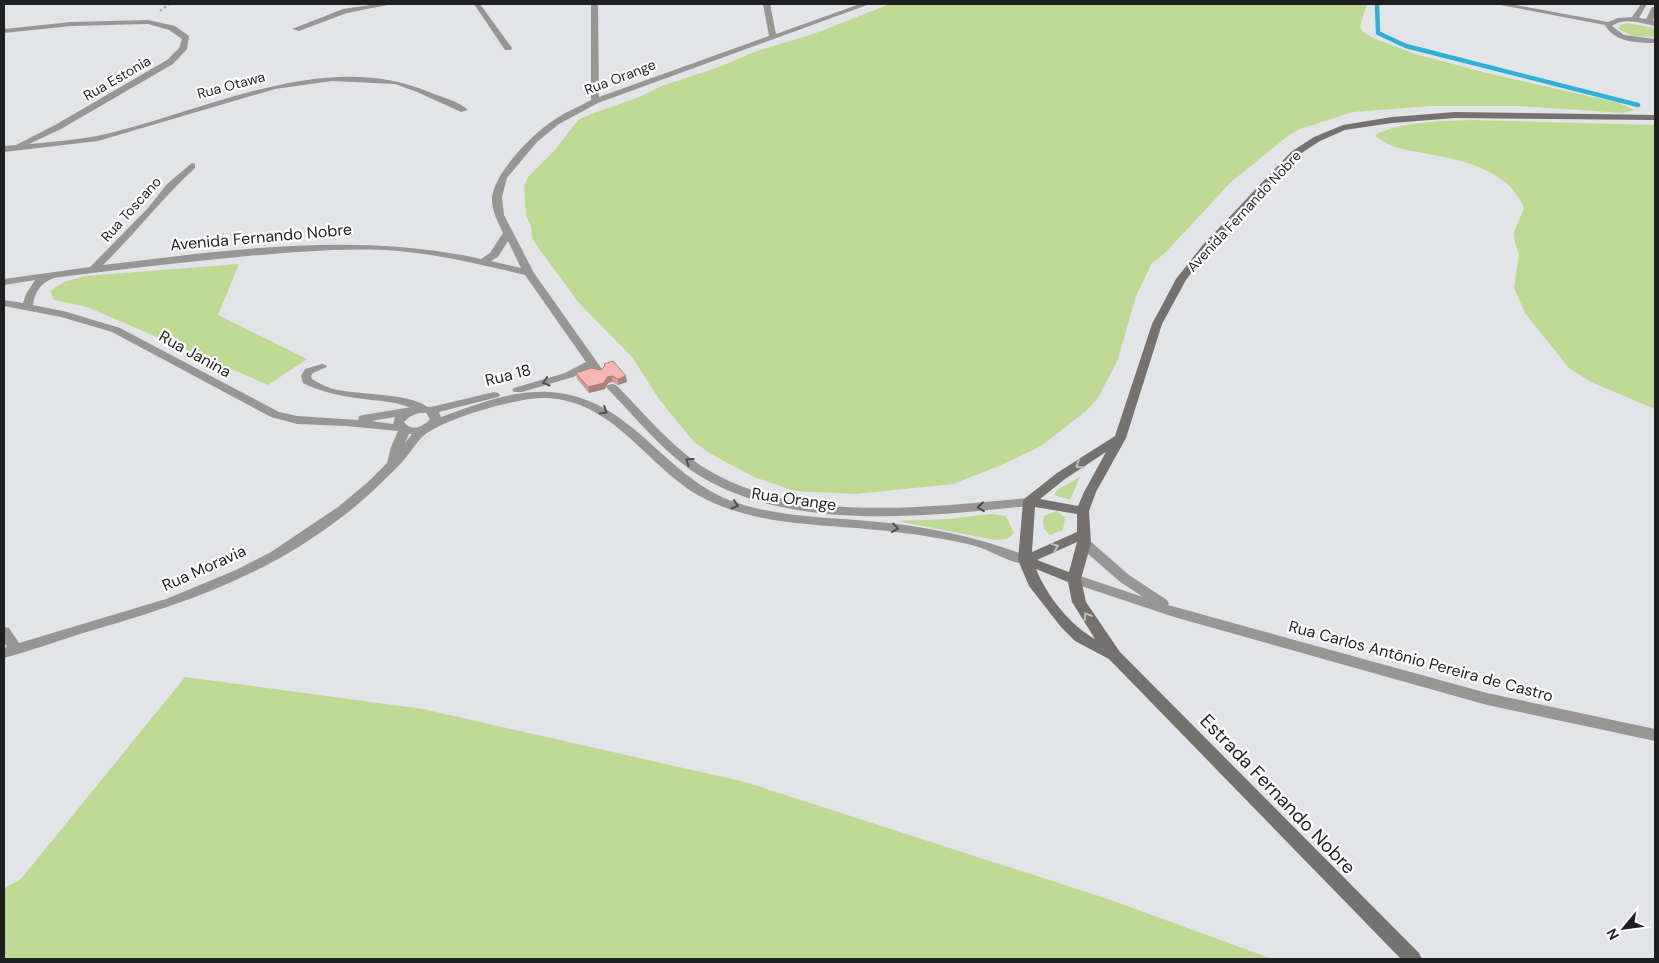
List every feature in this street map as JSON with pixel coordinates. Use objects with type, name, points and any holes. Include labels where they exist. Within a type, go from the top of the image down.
[{"type":"main road","name":"Avenida Fernando Nobre","points":[[1115,656],[1079,602],[1074,579],[1084,538],[1083,511],[1090,492],[1120,438],[1156,324],[1181,278],[1206,248],[1294,154],[1316,139],[1343,128],[1392,120],[1455,115],[1655,118]]},
{"type":"main road","points":[[1115,656],[1080,637],[1066,624],[1036,586],[1025,560],[1030,502],[1061,476],[1120,438]]},
{"type":"main road","points":[[1030,502],[1083,511]]},
{"type":"main road","points":[[1025,560],[1084,538]]},
{"type":"main road","points":[[1025,560],[1074,579]]},
{"type":"main road","name":"Estrada Fernando Nobre","points":[[1115,656],[1413,959]]},
{"type":"street","points":[[296,29],[346,10],[388,4]]},
{"type":"street","points":[[477,4],[508,48]]},
{"type":"street","points":[[594,4],[595,101]]},
{"type":"street","points":[[766,4],[773,36]]},
{"type":"street","name":"Rua Orange","points":[[529,272],[510,232],[499,215],[497,197],[503,178],[534,140],[556,122],[595,101],[866,4]]},
{"type":"street","points":[[1500,4],[1609,24],[1619,20],[1653,23]]},
{"type":"street","points":[[1634,20],[1644,4]]},
{"type":"street","points":[[1653,23],[1649,20],[1655,9]]},
{"type":"street","name":"Rua Estonia","points":[[4,31],[71,24],[148,22],[172,28],[186,38],[183,49],[170,62],[58,127],[8,149]]},
{"type":"street","points":[[1609,24],[1608,28],[1621,36],[1637,40],[1655,41]]},
{"type":"street","name":"Rua Otawa","points":[[8,149],[98,138],[274,87],[332,79],[396,82],[420,90],[464,110]]},
{"type":"street","name":"Rua Toscano","points":[[91,270],[120,243],[151,210],[170,186],[192,166]]},
{"type":"street","points":[[482,262],[494,255],[510,232]]},
{"type":"street","name":"Avenida Fernando Nobre","points":[[4,282],[46,275],[327,246],[421,250],[529,272]]},
{"type":"street","name":"Rua 18","points":[[407,412],[427,410],[525,388],[595,368],[529,272]]},
{"type":"street","points":[[28,308],[28,298],[35,286],[46,275]]},
{"type":"street","name":"Rua Janina","points":[[4,303],[62,314],[116,330],[275,415],[297,420],[346,422],[403,429]]},
{"type":"street","name":"Rua Orange","points":[[612,387],[670,447],[709,476],[740,492],[774,502],[805,507],[875,511],[973,508],[1030,502]]},
{"type":"street","name":"Rua 18","points":[[403,429],[427,427],[488,405],[535,394],[558,395]]},
{"type":"street","name":"Rua Orange","points":[[558,395],[596,406],[614,417],[631,430],[675,472],[702,491],[726,502],[758,512],[797,519],[905,529],[970,540],[1025,560]]},
{"type":"street","points":[[427,410],[436,416],[436,420],[427,427]]},
{"type":"street","name":"Rua Janina","points":[[346,422],[407,412]]},
{"type":"street","name":"Rua Moravia","points":[[392,465],[403,429],[398,422],[407,412]]},
{"type":"street","name":"Rua Moravia","points":[[10,651],[172,602],[227,580],[316,529],[360,496],[410,448],[427,427]]},
{"type":"street","points":[[1084,538],[1124,578],[1179,614]]},
{"type":"street","points":[[1074,579],[1179,614]]},
{"type":"street","name":"Rua Carlos Antônio Pereira de Castro","points":[[1179,614],[1487,699],[1655,735]]},
{"type":"street","points":[[4,632],[10,651]]},
{"type":"lane","points":[[322,367],[309,371],[306,376],[307,381],[319,389],[352,397],[405,402],[427,410]]},
{"type":"green space","points":[[890,4],[1367,4],[1360,26],[1363,32],[1373,38],[1415,54],[1487,73],[1619,103],[1635,110],[1622,113],[1520,106],[1431,106],[1353,112],[1300,129],[1289,135],[1231,182],[1165,253],[1152,263],[1136,296],[1118,359],[1098,398],[1086,411],[1041,446],[999,466],[953,484],[855,494],[795,491],[754,477],[711,454],[694,442],[659,399],[632,357],[579,303],[532,238],[531,226],[526,216],[524,186],[528,177],[555,150],[578,120],[637,98],[662,86],[719,67],[757,51],[816,33]]},
{"type":"green space","points":[[1627,23],[1655,28],[1655,37],[1633,36],[1618,29],[1620,25]]},
{"type":"green space","points":[[1471,120],[1655,125],[1655,409],[1591,382],[1569,368],[1525,313],[1514,288],[1519,254],[1514,232],[1524,208],[1517,195],[1508,185],[1497,176],[1471,164],[1400,148],[1381,140],[1375,135],[1396,127],[1408,125]]},
{"type":"green space","points":[[239,264],[218,315],[307,359],[268,385],[87,307],[54,300],[50,291],[64,282],[85,276]]},
{"type":"green space","points":[[1080,477],[1070,500],[1054,495],[1057,490]]},
{"type":"green space","points":[[1057,511],[1065,518],[1063,530],[1050,535],[1044,527],[1044,516]]},
{"type":"green space","points":[[991,514],[1006,516],[1014,533],[1007,539],[995,540],[897,521],[949,519]]},
{"type":"green space","points":[[185,677],[423,709],[745,782],[1108,899],[1273,959],[4,959],[4,888],[21,879]]},
{"type":"building","points":[[613,361],[626,376],[618,379],[612,376],[607,377],[604,383],[588,387],[576,373],[591,368],[601,370],[605,366],[604,364]]},
{"type":"waterway","points":[[1377,4],[1378,33],[1406,46],[1638,105]]}]
